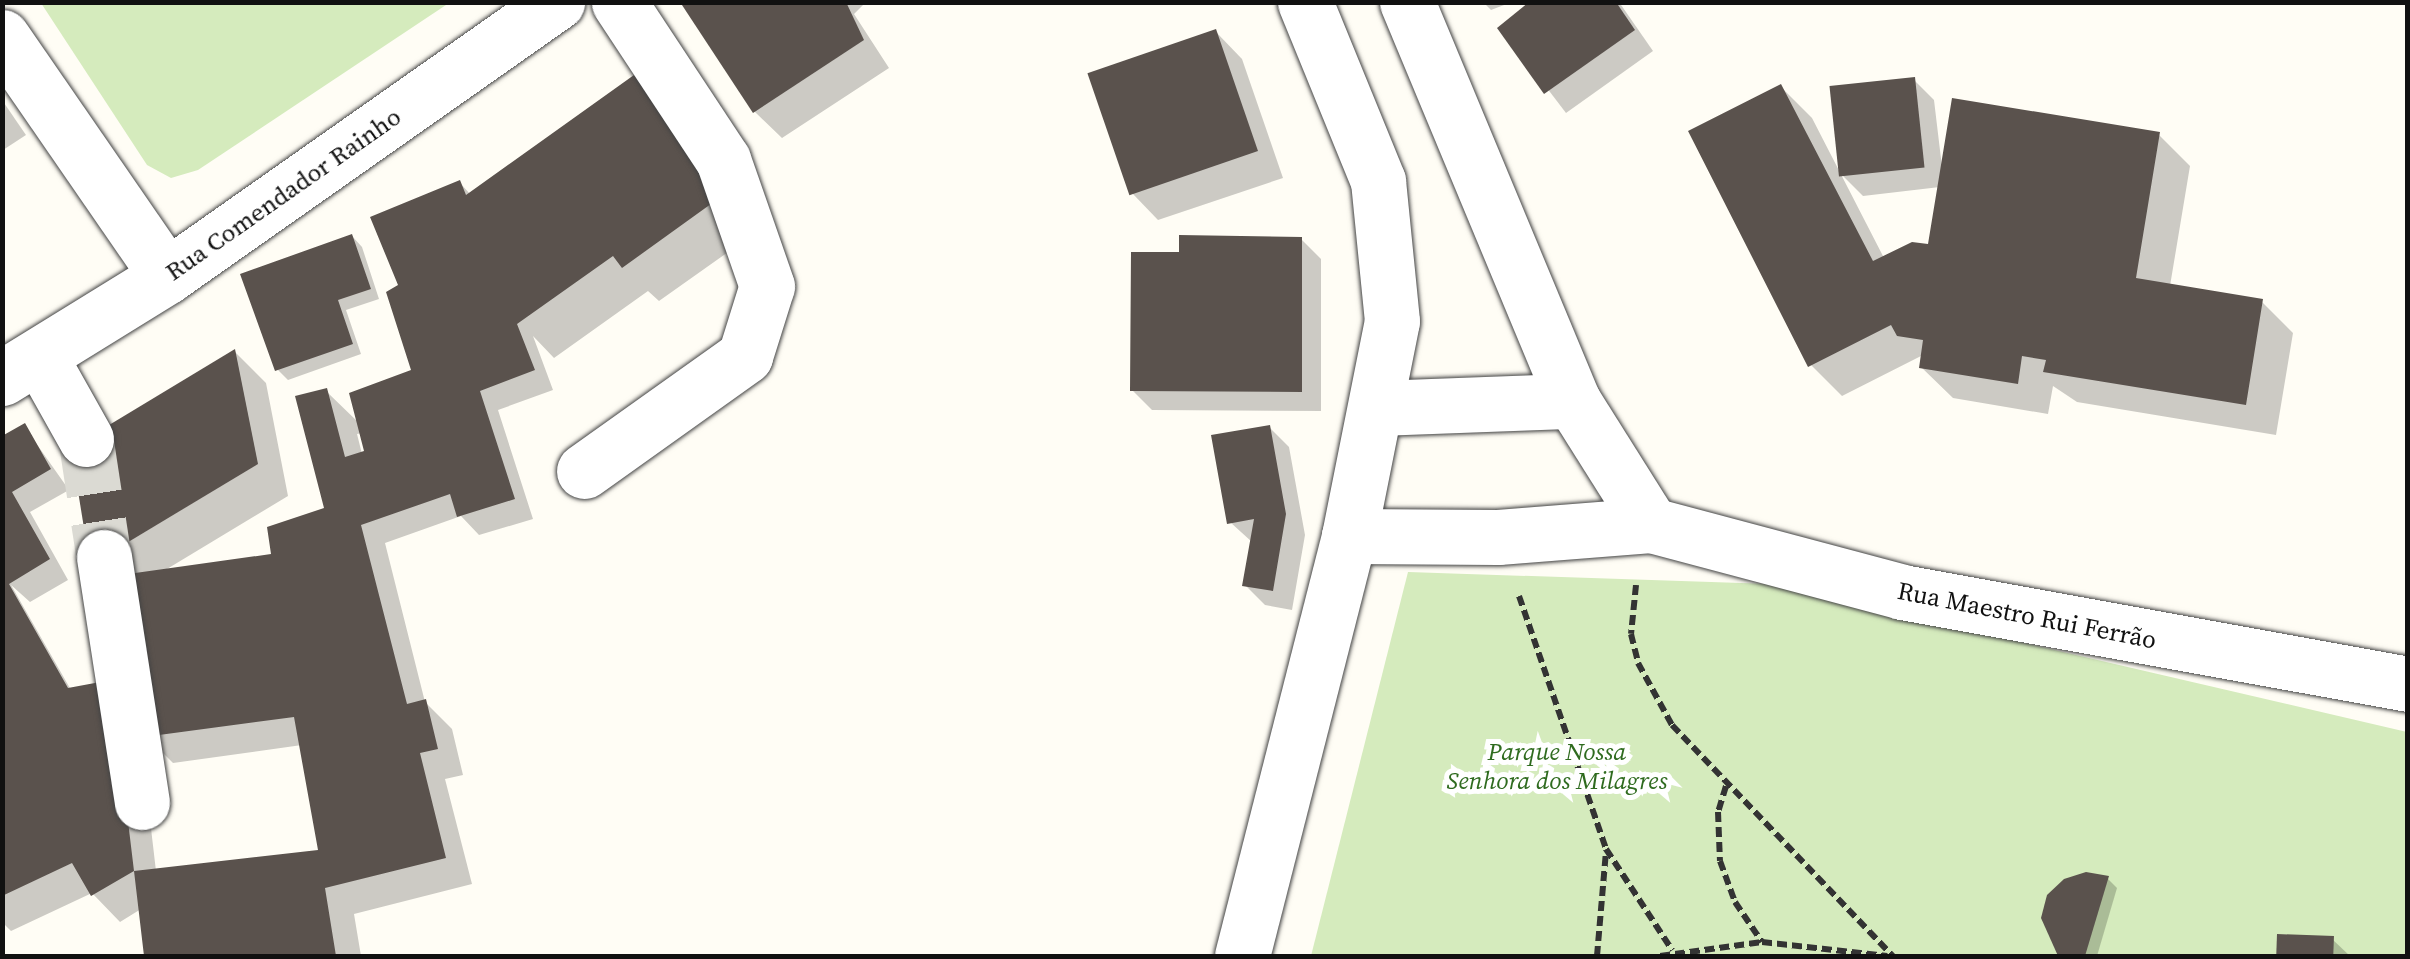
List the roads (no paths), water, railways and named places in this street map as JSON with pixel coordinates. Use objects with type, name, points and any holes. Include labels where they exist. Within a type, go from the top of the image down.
[{"type":"street","name":"Rua Comendador Rainho","points":[[21,367],[166,276],[557,2]]},
{"type":"street","points":[[584,472],[745,356],[767,286],[723,160],[620,2]]},
{"type":"street","points":[[1242,956],[1349,536],[1378,408],[1392,321],[1378,181],[1305,2]]},
{"type":"street","points":[[1407,2],[1573,401],[1650,525]]},
{"type":"street","points":[[2,37],[166,276]]},
{"type":"street","points":[[21,367],[86,439]]},
{"type":"street","points":[[1378,408],[1573,401]]},
{"type":"street","name":"Rua Maestro Rui Ferrão","points":[[1349,536],[1498,537],[1650,525],[1902,592],[2408,684]]},
{"type":"street","points":[[104,557],[142,802]]},
{"type":"tunnel","points":[[86,439],[104,557]]},
{"type":"park label","name":"Parque Nossa Senhora dos Milagres","points":[[1557,766]]}]
